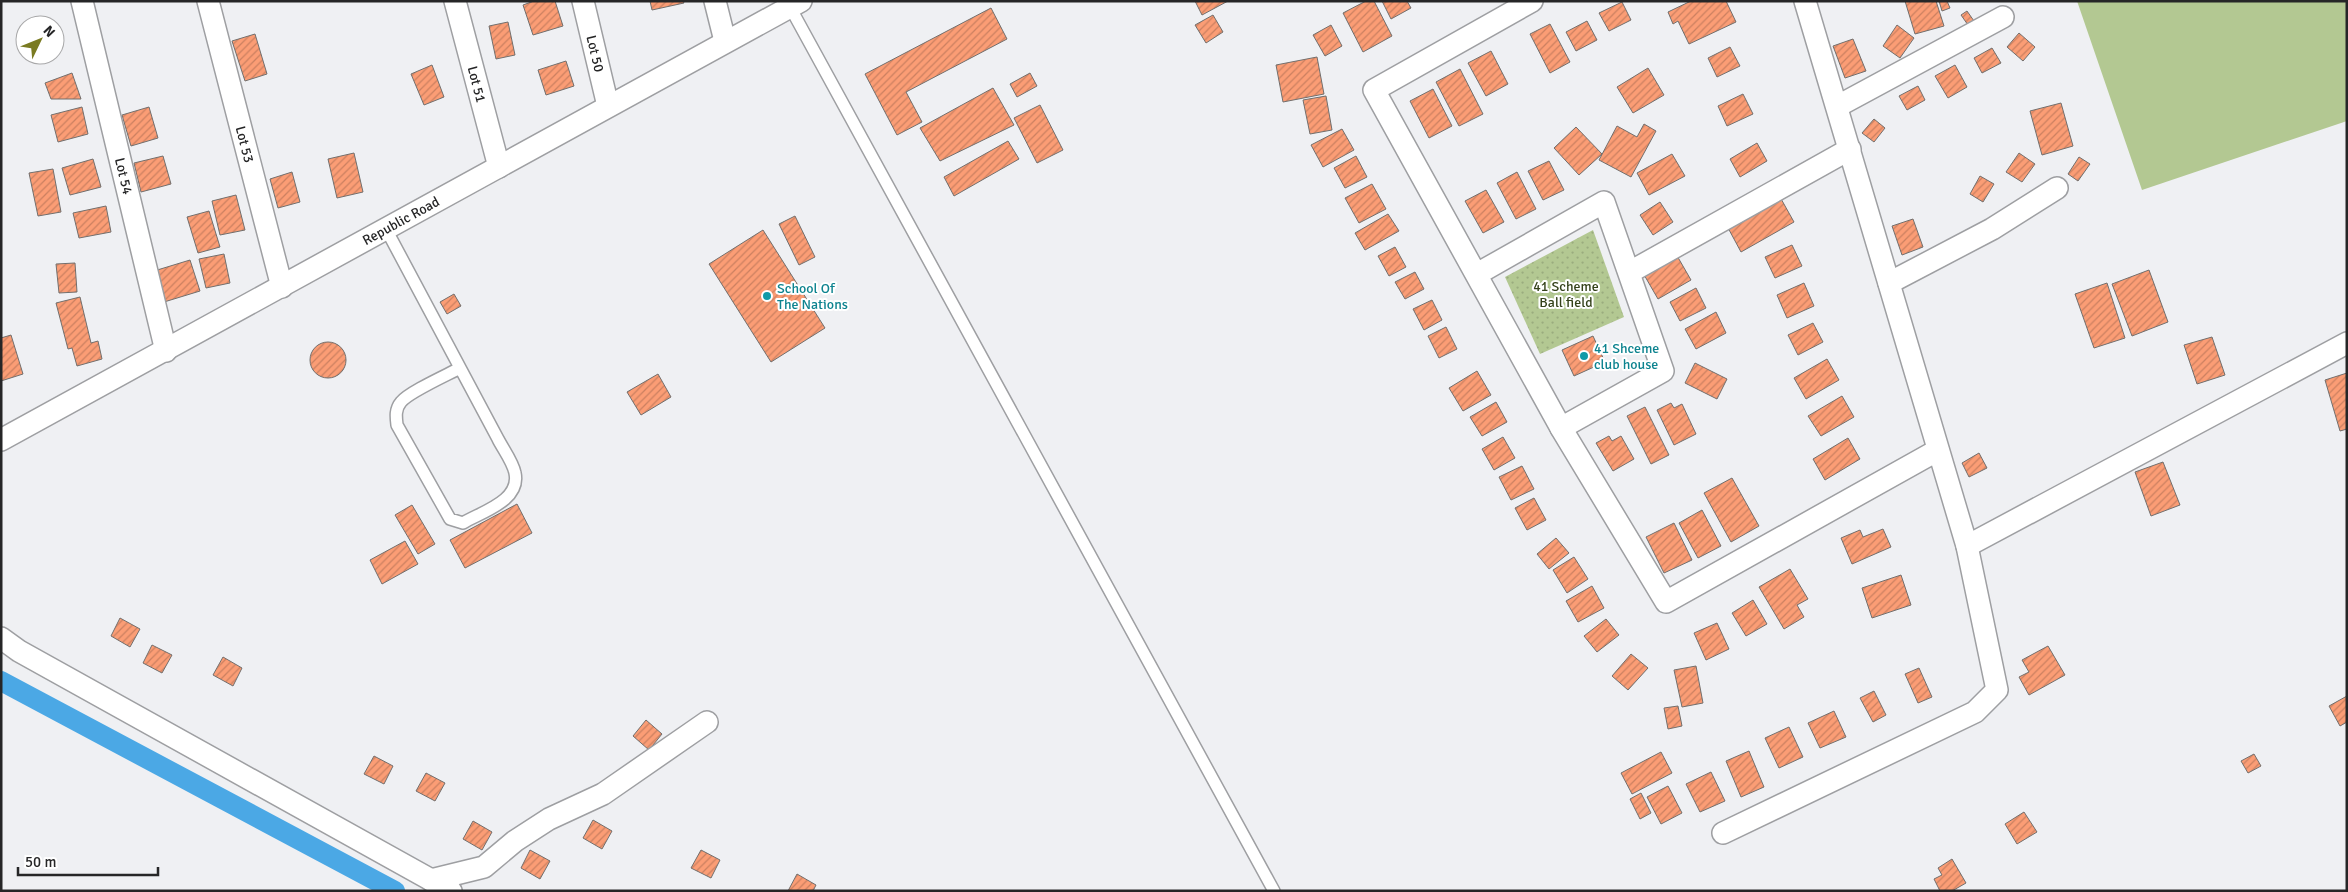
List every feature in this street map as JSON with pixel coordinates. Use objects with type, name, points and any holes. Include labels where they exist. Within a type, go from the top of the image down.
[{"type":"street","name":"Lot 54","points":[[82,1],[166,351]]},
{"type":"street","name":"Lot 53","points":[[208,1],[282,287]]},
{"type":"street","name":"Lot 51","points":[[455,1],[499,167]]},
{"type":"street","name":"Lot 50","points":[[583,1],[608,106]]},
{"type":"street","points":[[715,1],[725,41]]},
{"type":"street","points":[[1532,1],[1374,90],[1561,428],[1666,602],[1938,450]]},
{"type":"street","points":[[1723,833],[1974,712],[1997,690],[1967,546],[1838,106],[1805,1]]},
{"type":"street","name":"Republic Road","points":[[1,440],[795,4]]},
{"type":"street","points":[[1838,106],[2003,17]]},
{"type":"street","points":[[1630,272],[1850,149]]},
{"type":"street","points":[[1889,283],[1992,229],[2057,188]]},
{"type":"street","points":[[1476,274],[1604,202],[1663,371],[1561,428]]},
{"type":"street","points":[[1967,546],[2347,344]]},
{"type":"street","points":[[1,638],[19,651],[451,891]]},
{"type":"street","points":[[430,880],[484,867],[515,841],[549,819],[603,794],[707,722]]},
{"type":"lane","points":[[795,4],[1274,891]]},
{"type":"lane","points":[[386,229],[460,368],[515,472],[513,491],[507,498],[462,522],[450,519],[397,425],[396,414],[401,402],[410,395],[460,368]]},
{"type":"green space","points":[[2077,1],[2347,1],[2347,121],[2142,190]]},
{"type":"green space","name":"41 Scheme Ball field","points":[[1593,230],[1624,317],[1540,354],[1505,277]]},
{"type":"building","points":[[534,1],[555,1],[563,26],[533,35],[523,5]]},
{"type":"building","points":[[650,1],[683,1],[684,3],[652,10]]},
{"type":"building","points":[[1195,1],[1228,1],[1202,15]]},
{"type":"building","points":[[1366,1],[1374,1],[1392,36],[1363,52],[1343,13]]},
{"type":"building","points":[[1382,1],[1407,1],[1411,8],[1391,19]]},
{"type":"building","points":[[1691,1],[1726,1],[1736,22],[1689,44],[1678,21],[1673,24],[1668,12]]},
{"type":"building","points":[[1905,1],[1936,1],[1944,26],[1915,34]]},
{"type":"building","points":[[1939,1],[1947,1],[1950,8],[1942,11]]},
{"type":"building","points":[[1622,2],[1631,20],[1609,31],[1599,13]]},
{"type":"building","points":[[991,8],[1007,39],[906,92],[922,122],[897,135],[865,74]]},
{"type":"building","points":[[1967,11],[1974,21],[1968,25],[1961,15]]},
{"type":"building","points":[[1213,15],[1223,32],[1206,43],[1195,25]]},
{"type":"building","points":[[1587,21],[1597,40],[1576,51],[1566,32]]},
{"type":"building","points":[[508,22],[515,55],[496,59],[489,26]]},
{"type":"building","points":[[1550,24],[1570,62],[1550,73],[1530,34]]},
{"type":"building","points":[[1331,25],[1342,46],[1325,56],[1313,35]]},
{"type":"building","points":[[1897,25],[1914,38],[1900,58],[1883,46]]},
{"type":"building","points":[[2019,33],[2035,47],[2023,61],[2007,47]]},
{"type":"building","points":[[255,34],[267,74],[245,81],[232,41]]},
{"type":"building","points":[[1853,39],[1866,71],[1845,78],[1833,46]]},
{"type":"building","points":[[1730,47],[1740,66],[1717,77],[1708,58]]},
{"type":"building","points":[[1992,48],[2001,63],[1982,73],[1974,58]]},
{"type":"building","points":[[1491,51],[1508,84],[1486,96],[1468,63]]},
{"type":"building","points":[[1317,57],[1324,94],[1283,102],[1276,65]]},
{"type":"building","points":[[566,61],[574,86],[546,95],[538,70]]},
{"type":"building","points":[[432,65],[444,97],[424,105],[411,74]]},
{"type":"building","points":[[1955,65],[1967,87],[1948,98],[1935,76]]},
{"type":"building","points":[[1648,68],[1664,95],[1633,113],[1617,87]]},
{"type":"building","points":[[1460,69],[1483,114],[1459,126],[1436,82]]},
{"type":"building","points":[[72,73],[81,99],[51,99],[45,83]]},
{"type":"building","points":[[1030,73],[1037,86],[1017,97],[1010,84]]},
{"type":"building","points":[[1918,86],[1925,100],[1907,110],[1899,96]]},
{"type":"building","points":[[993,88],[1014,125],[940,161],[920,128]]},
{"type":"building","points":[[1433,89],[1452,126],[1429,138],[1410,101]]},
{"type":"building","points":[[1743,94],[1753,114],[1727,126],[1718,106]]},
{"type":"building","points":[[1326,96],[1332,130],[1310,134],[1303,100]]},
{"type":"building","points":[[2061,103],[2073,146],[2042,155],[2030,111]]},
{"type":"building","points":[[1040,105],[1063,150],[1037,163],[1014,118]]},
{"type":"building","points":[[82,107],[88,134],[58,142],[51,115]]},
{"type":"building","points":[[149,107],[158,138],[131,146],[122,115]]},
{"type":"building","points":[[1874,119],[1885,128],[1874,142],[1862,133]]},
{"type":"building","points":[[1644,124],[1656,131],[1631,177],[1599,160],[1617,126],[1637,137]]},
{"type":"building","points":[[1576,127],[1602,154],[1579,175],[1554,148]]},
{"type":"building","points":[[1342,129],[1354,150],[1323,167],[1311,145]]},
{"type":"building","points":[[1008,141],[1019,159],[954,196],[944,177]]},
{"type":"building","points":[[1757,143],[1767,161],[1740,177],[1730,159]]},
{"type":"building","points":[[354,153],[363,192],[337,198],[328,159]]},
{"type":"building","points":[[2019,153],[2035,164],[2022,182],[2006,172]]},
{"type":"building","points":[[1672,154],[1685,176],[1649,195],[1637,173]]},
{"type":"building","points":[[163,156],[171,184],[141,192],[134,163]]},
{"type":"building","points":[[1356,156],[1367,177],[1345,188],[1334,168]]},
{"type":"building","points":[[2079,157],[2090,164],[2078,181],[2068,174]]},
{"type":"building","points":[[93,159],[101,187],[70,195],[62,168]]},
{"type":"building","points":[[1549,161],[1564,190],[1543,200],[1528,171]]},
{"type":"building","points":[[53,169],[61,212],[38,216],[29,173]]},
{"type":"building","points":[[292,172],[300,202],[278,208],[270,179]]},
{"type":"building","points":[[1517,172],[1536,209],[1516,219],[1497,183]]},
{"type":"building","points":[[1980,176],[1994,184],[1983,202],[1970,194]]},
{"type":"building","points":[[1372,184],[1386,209],[1359,223],[1345,198]]},
{"type":"building","points":[[1486,190],[1504,222],[1483,233],[1465,201]]},
{"type":"building","points":[[236,195],[245,230],[220,235],[212,201]]},
{"type":"building","points":[[1780,197],[1794,222],[1741,252],[1727,226]]},
{"type":"building","points":[[1660,202],[1673,222],[1653,235],[1640,215]]},
{"type":"building","points":[[106,206],[111,232],[79,238],[73,213]]},
{"type":"building","points":[[209,211],[220,247],[198,253],[187,217]]},
{"type":"building","points":[[1388,214],[1399,231],[1365,250],[1355,233]]},
{"type":"building","points":[[795,216],[815,257],[799,265],[779,224]]},
{"type":"building","points":[[1913,219],[1923,247],[1902,255],[1892,226]]},
{"type":"building","name":"School Of The Nations","points":[[763,230],[825,328],[771,362],[709,264]]},
{"type":"building","points":[[1792,245],[1802,266],[1775,278],[1765,257]]},
{"type":"building","points":[[1395,247],[1406,267],[1389,276],[1378,256]]},
{"type":"building","points":[[224,254],[230,283],[206,288],[199,259]]},
{"type":"building","points":[[1676,254],[1691,280],[1658,299],[1643,273]]},
{"type":"building","points":[[190,260],[200,291],[164,302],[154,271]]},
{"type":"building","points":[[75,263],[77,292],[59,293],[56,264]]},
{"type":"building","points":[[2149,270],[2168,322],[2132,336],[2112,284]]},
{"type":"building","points":[[1415,272],[1424,289],[1405,299],[1395,282]]},
{"type":"building","points":[[1804,283],[1814,306],[1787,318],[1777,295]]},
{"type":"building","points":[[2107,283],[2125,338],[2094,348],[2075,294]]},
{"type":"building","points":[[1696,288],[1706,308],[1680,321],[1670,302]]},
{"type":"building","points":[[454,294],[461,306],[447,314],[440,302]]},
{"type":"building","points":[[80,297],[91,343],[98,341],[102,359],[77,366],[72,348],[68,349],[56,303]]},
{"type":"building","points":[[1432,300],[1442,320],[1424,330],[1413,309]]},
{"type":"building","points":[[1716,312],[1726,333],[1696,349],[1685,329]]},
{"type":"building","points":[[1813,323],[1823,342],[1798,355],[1788,335]]},
{"type":"building","points":[[1446,327],[1457,349],[1439,358],[1428,336]]},
{"type":"building","points":[[11,335],[23,374],[1,381],[1,338]]},
{"type":"building","name":"41 Shceme club house","points":[[1593,336],[1605,362],[1574,376],[1562,350]]},
{"type":"building","points":[[2212,337],[2225,375],[2197,384],[2184,345]]},
{"type":"building","points":[[328,342],[340,348],[346,360],[340,372],[328,378],[316,372],[310,360],[316,348]]},
{"type":"building","points":[[1827,359],[1839,380],[1806,399],[1794,378]]},
{"type":"building","points":[[1695,363],[1727,379],[1717,399],[1685,383]]},
{"type":"building","points":[[1477,371],[1491,395],[1463,411],[1449,388]]},
{"type":"building","points":[[2347,373],[2347,429],[2340,431],[2325,380]]},
{"type":"building","points":[[658,374],[671,397],[641,415],[627,392]]},
{"type":"building","points":[[1842,396],[1854,417],[1821,436],[1808,416]]},
{"type":"building","points":[[1496,402],[1507,422],[1482,436],[1470,417]]},
{"type":"building","points":[[1671,403],[1674,408],[1682,404],[1696,434],[1674,445],[1657,410]]},
{"type":"building","points":[[1645,407],[1669,455],[1651,464],[1627,416]]},
{"type":"building","points":[[1609,436],[1612,441],[1621,436],[1634,459],[1613,471],[1596,443]]},
{"type":"building","points":[[1503,437],[1515,458],[1494,470],[1482,449]]},
{"type":"building","points":[[1848,438],[1860,459],[1825,480],[1813,459]]},
{"type":"building","points":[[1979,453],[1987,468],[1969,477],[1962,463]]},
{"type":"building","points":[[2163,462],[2180,505],[2151,516],[2135,472]]},
{"type":"building","points":[[1522,466],[1534,489],[1511,500],[1499,477]]},
{"type":"building","points":[[1732,478],[1759,526],[1731,542],[1704,493]]},
{"type":"building","points":[[1534,498],[1546,520],[1527,530],[1515,508]]},
{"type":"building","points":[[517,504],[532,533],[465,568],[450,540]]},
{"type":"building","points":[[412,505],[435,544],[418,554],[395,515]]},
{"type":"building","points":[[1702,510],[1721,546],[1698,558],[1679,523]]},
{"type":"building","points":[[1674,523],[1692,560],[1664,573],[1646,537]]},
{"type":"building","points":[[1883,529],[1891,547],[1852,564],[1841,538],[1860,530],[1863,537]]},
{"type":"building","points":[[1556,538],[1569,553],[1549,569],[1537,554]]},
{"type":"building","points":[[405,541],[418,564],[382,584],[370,560]]},
{"type":"building","points":[[1574,557],[1588,579],[1567,593],[1553,570]]},
{"type":"building","points":[[1790,569],[1808,599],[1797,605],[1804,617],[1784,629],[1759,587]]},
{"type":"building","points":[[1901,575],[1911,605],[1872,618],[1862,588]]},
{"type":"building","points":[[1592,586],[1604,608],[1578,622],[1566,601]]},
{"type":"building","points":[[1753,600],[1767,624],[1746,636],[1732,613]]},
{"type":"building","points":[[120,618],[140,629],[130,647],[111,636]]},
{"type":"building","points":[[1606,619],[1619,635],[1597,652],[1584,636]]},
{"type":"building","points":[[1717,623],[1729,649],[1706,660],[1694,633]]},
{"type":"building","points":[[152,645],[172,655],[162,673],[143,663]]},
{"type":"building","points":[[2048,646],[2065,675],[2029,695],[2019,677],[2029,672],[2022,660]]},
{"type":"building","points":[[1631,654],[1648,668],[1628,690],[1612,676]]},
{"type":"building","points":[[223,657],[242,668],[233,686],[213,675]]},
{"type":"building","points":[[1696,666],[1703,703],[1682,707],[1674,670]]},
{"type":"building","points":[[1919,668],[1932,697],[1918,703],[1905,674]]},
{"type":"building","points":[[1874,691],[1886,715],[1873,722],[1860,698]]},
{"type":"building","points":[[2347,696],[2347,722],[2340,726],[2329,706]]},
{"type":"building","points":[[1678,706],[1682,726],[1668,729],[1664,708]]},
{"type":"building","points":[[1834,711],[1846,737],[1820,748],[1808,723]]},
{"type":"building","points":[[646,720],[662,734],[649,750],[633,736]]},
{"type":"building","points":[[1789,727],[1803,757],[1779,768],[1765,738]]},
{"type":"building","points":[[1749,751],[1764,787],[1741,797],[1726,761]]},
{"type":"building","points":[[1661,752],[1672,773],[1632,794],[1621,773]]},
{"type":"building","points":[[2254,754],[2261,766],[2248,773],[2241,761]]},
{"type":"building","points":[[374,756],[393,766],[384,784],[364,774]]},
{"type":"building","points":[[1711,772],[1725,801],[1700,812],[1686,784]]},
{"type":"building","points":[[426,773],[445,783],[435,801],[416,791]]},
{"type":"building","points":[[1668,786],[1682,813],[1661,824],[1647,797]]},
{"type":"building","points":[[1641,793],[1651,813],[1640,819],[1630,799]]},
{"type":"building","points":[[2024,812],[2037,832],[2017,844],[2005,824]]},
{"type":"building","points":[[593,820],[612,831],[602,849],[583,838]]},
{"type":"building","points":[[473,821],[492,832],[482,850],[463,839]]},
{"type":"building","points":[[530,850],[550,861],[540,879],[521,868]]},
{"type":"building","points":[[701,850],[720,860],[711,878],[691,868]]},
{"type":"building","points":[[1952,859],[1966,883],[1952,891],[1940,891],[1934,879],[1942,875],[1938,868]]},
{"type":"building","points":[[797,874],[816,885],[813,891],[788,891]]},
{"type":"waterway","points":[[1,681],[395,891]]},
{"type":"place","name":"School Of The Nations","points":[[767,296]]},
{"type":"place","name":"41 Shceme club house","points":[[1584,356]]}]
